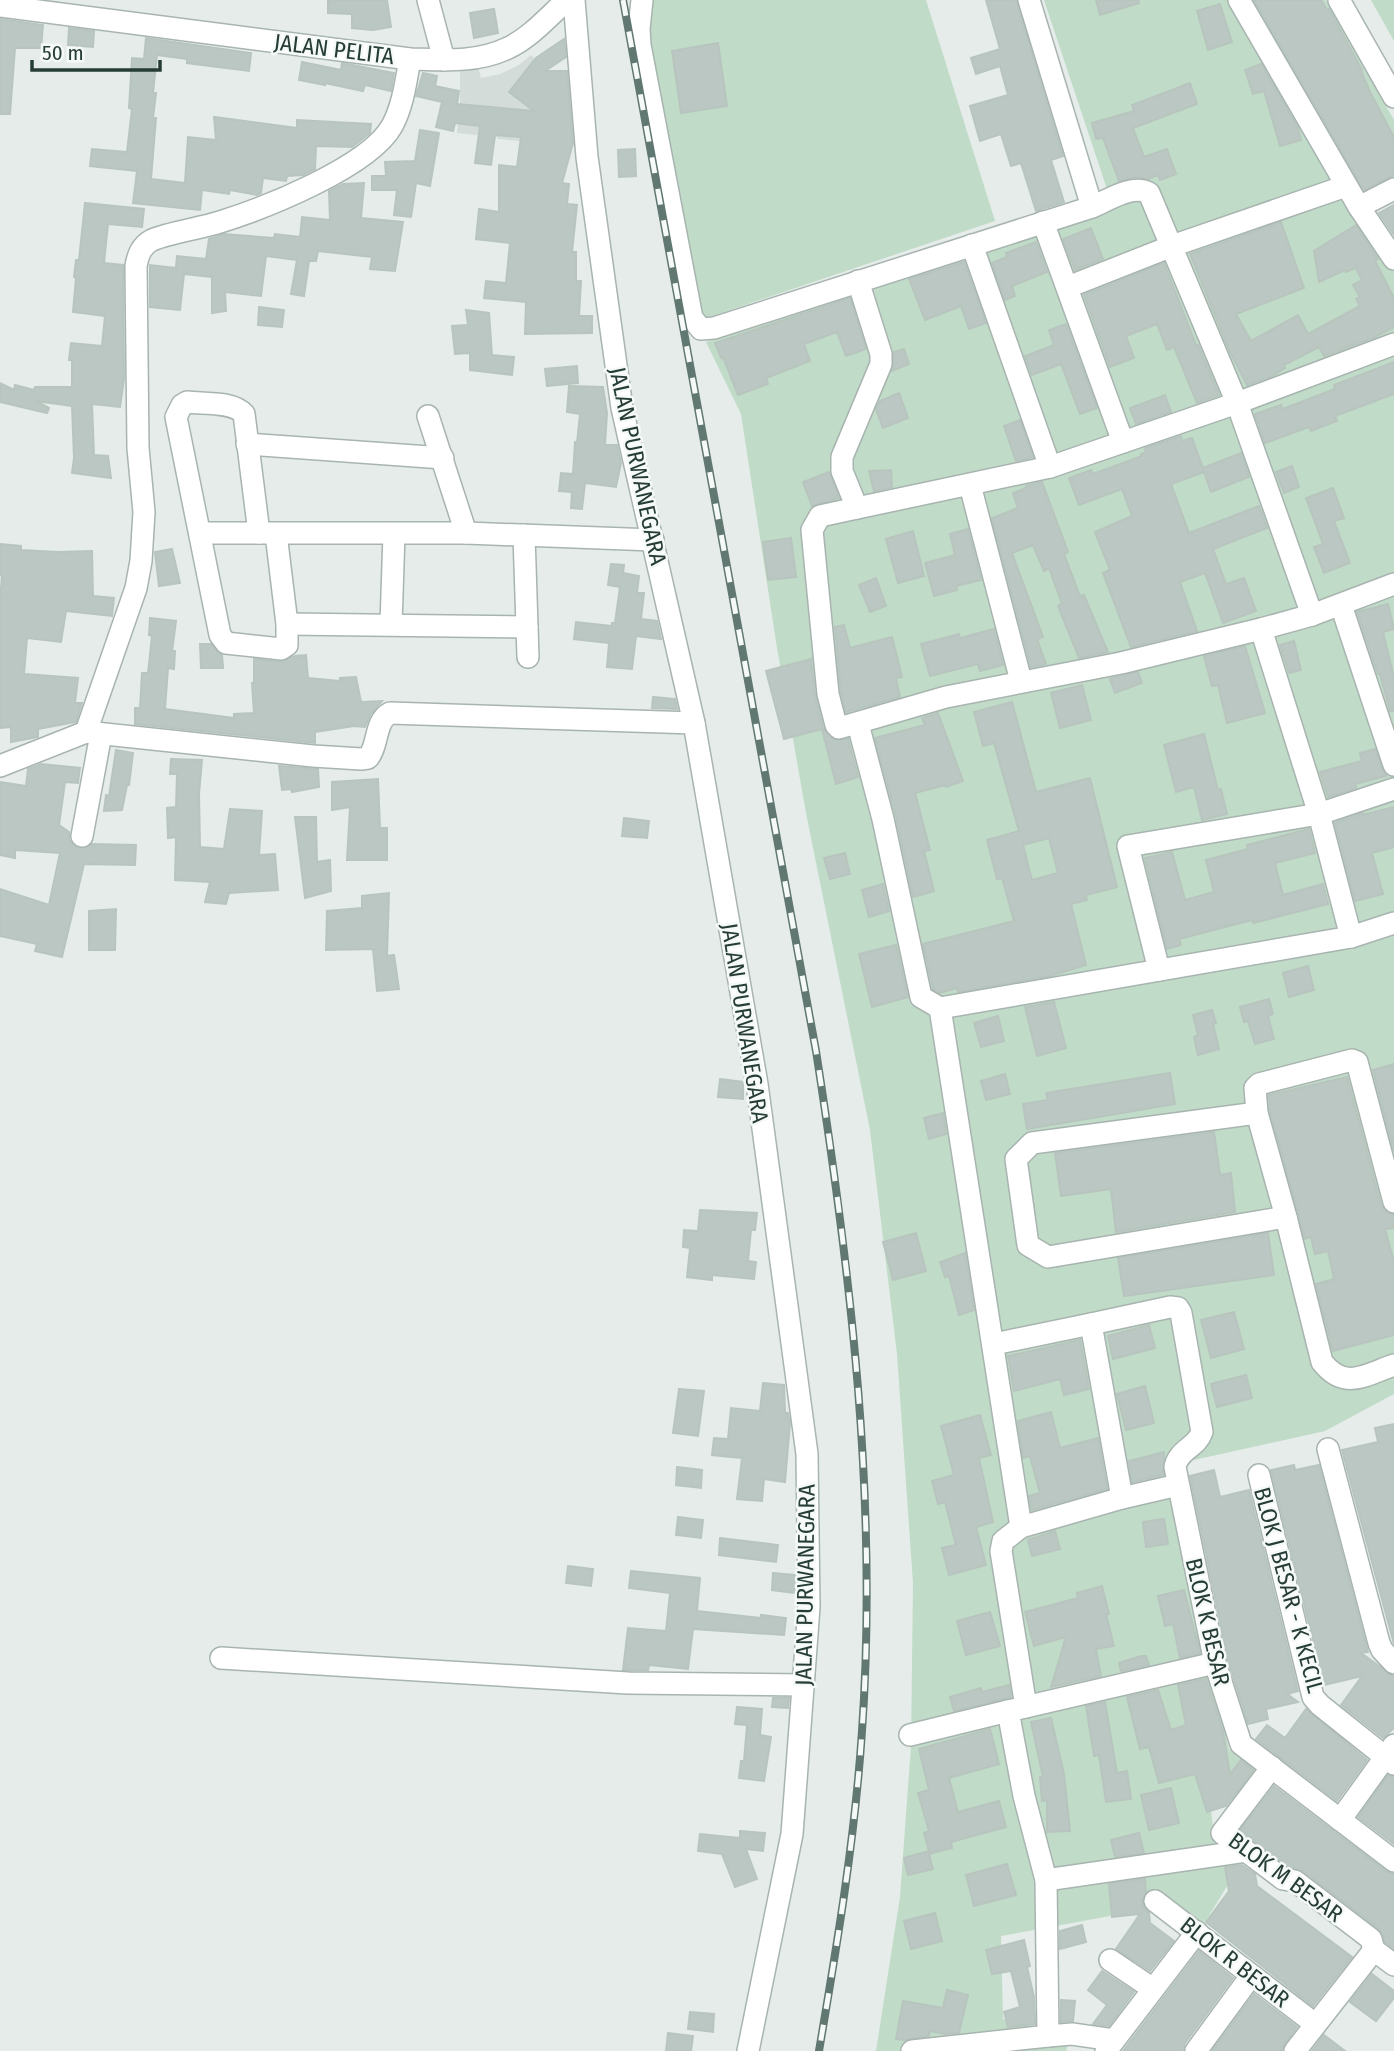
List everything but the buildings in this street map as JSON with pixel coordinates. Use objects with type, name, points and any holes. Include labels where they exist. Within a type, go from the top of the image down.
[{"type":"street","points":[[428,0],[444,60]]},
{"type":"street","name":"JALAN PELITA","points":[[0,6],[410,59],[444,60],[474,58],[509,48],[568,0]]},
{"type":"street","name":"JALAN PURWANEGARA","points":[[574,0],[587,157],[620,394],[694,723],[758,1090],[807,1454],[809,1608],[792,1834],[748,2051]]},
{"type":"street","points":[[642,0],[640,45],[692,318],[701,330],[1142,189],[1149,193],[1237,403],[1312,615]]},
{"type":"street","points":[[1029,0],[1092,207]]},
{"type":"street","points":[[1239,0],[1346,186],[1394,260]]},
{"type":"street","points":[[1339,0],[1394,97]]},
{"type":"street","points":[[82,836],[94,733],[136,588],[141,561],[144,512],[138,448],[138,254],[153,240],[256,210],[325,178],[361,156],[379,143],[391,127],[402,102],[410,59]]},
{"type":"street","points":[[1068,288],[1172,246],[1346,186]]},
{"type":"street","points":[[1359,207],[1394,189]]},
{"type":"street","points":[[1043,222],[1123,442]]},
{"type":"street","points":[[972,245],[1050,467]]},
{"type":"street","points":[[857,508],[842,471],[842,457],[881,364],[881,354],[858,281]]},
{"type":"street","points":[[1394,344],[1237,403],[1050,467],[820,516],[812,530],[828,694],[837,727],[842,729],[946,697],[1121,663],[1261,629],[1312,615],[1394,584]]},
{"type":"street","points":[[187,402],[238,408],[244,414],[247,443],[287,624],[288,641],[285,648],[230,645],[222,639],[177,412],[187,402]]},
{"type":"street","points":[[428,416],[466,533]]},
{"type":"street","points":[[247,443],[443,458]]},
{"type":"street","points":[[970,485],[1021,681]]},
{"type":"street","points":[[200,533],[466,533],[653,540]]},
{"type":"street","points":[[391,624],[394,534]]},
{"type":"street","points":[[524,535],[527,657]]},
{"type":"street","points":[[1341,605],[1394,765]]},
{"type":"street","points":[[287,624],[527,626]]},
{"type":"street","points":[[1261,629],[1319,814],[1351,937]]},
{"type":"street","points":[[0,766],[94,733],[362,759],[368,758],[373,752],[380,722],[390,713],[694,723]]},
{"type":"street","points":[[858,724],[883,819],[921,998],[940,1008],[1351,937],[1394,923]]},
{"type":"street","points":[[1159,970],[1128,846],[1319,814],[1394,789]]},
{"type":"street","points":[[940,1008],[1021,1527]]},
{"type":"street","points":[[1394,1202],[1355,1060],[1259,1084],[1253,1091],[1256,1113],[1286,1217],[1322,1362],[1331,1373],[1353,1380],[1394,1365]]},
{"type":"street","points":[[1256,1113],[1032,1143],[1016,1159],[1028,1245],[1048,1257],[1286,1217]]},
{"type":"street","name":"BLOK K BESAR","points":[[1091,1324],[1170,1307],[1178,1308],[1181,1313],[1202,1432],[1199,1441],[1176,1461],[1178,1485],[1214,1664],[1241,1744],[1394,1861]]},
{"type":"street","points":[[994,1344],[1091,1324],[1122,1497]]},
{"type":"street","points":[[1328,1449],[1379,1643],[1394,1663]]},
{"type":"street","name":"BLOK J BESAR - K KECIL","points":[[1259,1475],[1313,1697],[1391,1756]]},
{"type":"street","points":[[1048,2036],[1046,1880],[1024,1796],[1000,1551],[1003,1541],[1021,1527],[1122,1497],[1178,1485]]},
{"type":"street","points":[[221,1658],[628,1683],[803,1685]]},
{"type":"street","points":[[909,1735],[1214,1664]]},
{"type":"street","points":[[1340,1819],[1391,1756]]},
{"type":"street","name":"BLOK M BESAR","points":[[1272,1767],[1222,1833],[1283,1880],[1288,1892],[1363,1950],[1374,1950],[1394,1965]]},
{"type":"street","points":[[1046,1880],[1245,1851]]},
{"type":"street","name":"BLOK R BESAR","points":[[1155,1901],[1315,2024]]},
{"type":"street","points":[[912,2051],[1072,2034],[1110,2045],[1197,1932]]},
{"type":"street","points":[[1295,2051],[1374,1950]]},
{"type":"street","points":[[1110,1960],[1153,1989]]},
{"type":"street","points":[[1196,2051],[1251,1976]]},
{"type":"shaded area","points":[[531,55],[545,72],[542,109],[578,113],[576,146],[457,133],[460,70],[478,67],[481,78],[500,74],[519,65]]},
{"type":"green space","points":[[651,0],[926,0],[995,221],[703,319],[649,39]]},
{"type":"green space","points":[[1044,0],[1326,0],[1394,120],[1394,182],[1351,204],[1394,271],[1394,1394],[1325,1431],[1171,1465],[1229,1749],[1261,1770],[1242,1798],[1210,1804],[1216,1848],[1240,1865],[1205,1922],[1159,1907],[1001,1936],[1003,2019],[1071,2035],[1066,2051],[876,2051],[900,1897],[911,1746],[913,1583],[897,1354],[870,1130],[806,813],[741,414],[706,342],[1113,207]]},
{"type":"green space","points":[[1371,0],[1394,0],[1394,41]]},
{"type":"railway","points":[[623,0],[816,1051],[850,1305],[864,1475],[866,1646],[855,1811],[819,2051]]}]
